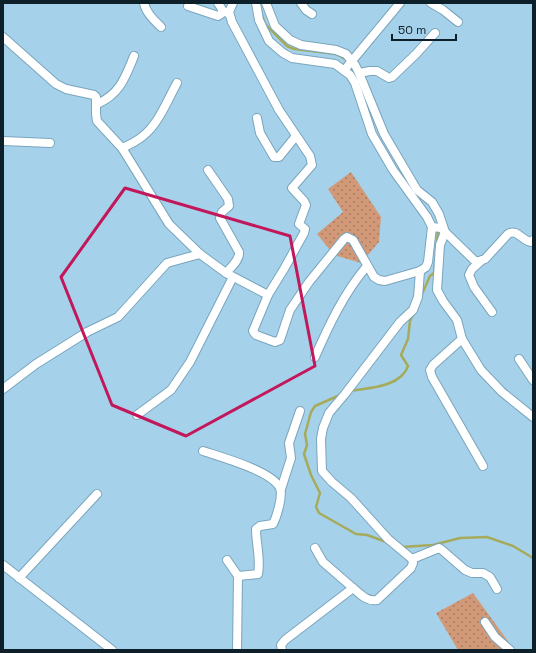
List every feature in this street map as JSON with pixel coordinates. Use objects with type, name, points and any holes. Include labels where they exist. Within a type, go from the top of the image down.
[{"type":"street","points":[[144,3],[145,8],[161,27]]},
{"type":"street","points":[[218,3],[232,22],[279,110],[310,156],[312,165],[292,188],[306,205],[299,224],[305,228],[305,231],[298,246],[268,295],[253,332],[256,335],[275,342],[280,340],[290,310],[309,282],[347,237],[353,240],[374,277],[379,280],[386,281],[420,271],[426,267],[438,228]]},
{"type":"street","points":[[188,6],[218,16],[226,12],[233,3]]},
{"type":"street","points":[[256,3],[259,20],[269,41],[283,53],[292,58],[348,65],[360,73],[384,134],[417,190],[432,202],[439,214],[438,228],[440,245],[437,290],[457,320],[462,339],[481,370],[502,392],[533,417]]},
{"type":"street","points":[[266,3],[275,26],[290,40],[301,45],[336,50],[346,54],[350,75],[355,83],[372,134],[392,170],[438,228],[476,262],[482,261]]},
{"type":"street","points":[[301,3],[306,10],[312,14]]},
{"type":"street","points":[[348,65],[400,3]]},
{"type":"street","points":[[431,3],[458,22]]},
{"type":"street","points":[[360,73],[377,71],[389,78],[392,77],[435,33]]},
{"type":"street","points":[[3,37],[56,84],[66,89],[94,95],[96,97],[97,104],[97,121],[122,148],[169,224],[200,254],[230,275],[268,295]]},
{"type":"street","points":[[97,104],[107,100],[113,95],[126,76],[134,56]]},
{"type":"street","points":[[122,148],[141,138],[153,125],[177,84]]},
{"type":"street","points":[[257,118],[260,133],[274,157],[279,157],[296,136]]},
{"type":"street","points":[[3,141],[50,143]]},
{"type":"street","points":[[137,415],[171,390],[190,362],[239,256],[239,252],[220,218],[222,212],[229,206],[228,199],[208,170]]},
{"type":"street","points":[[492,312],[474,287],[469,275],[472,269],[485,259],[511,231],[515,232],[527,242],[531,242],[533,240]]},
{"type":"street","points":[[3,390],[36,364],[87,332],[118,316],[167,264],[200,254]]},
{"type":"street","points":[[316,357],[330,324],[358,276],[367,266]]},
{"type":"street","points":[[412,559],[388,539],[351,498],[332,482],[322,471],[320,454],[323,428],[329,412],[345,394],[400,322],[413,310],[418,297],[420,271]]},
{"type":"street","points":[[462,339],[433,365],[430,370],[432,377],[483,466]]},
{"type":"street","points":[[519,359],[533,380]]},
{"type":"street","points":[[238,576],[258,574],[259,563],[256,529],[260,526],[273,524],[280,500],[281,489],[291,458],[289,443],[300,411]]},
{"type":"street","points":[[203,452],[245,465],[275,482],[281,489]]},
{"type":"street","points":[[19,578],[97,494]]},
{"type":"street","points":[[315,548],[324,562],[353,588],[372,601],[377,600],[411,568],[413,563],[412,559]]},
{"type":"street","points":[[412,559],[439,548],[465,570],[472,573],[483,573],[490,577],[497,589]]},
{"type":"street","points":[[227,560],[238,576],[237,650]]},
{"type":"street","points":[[3,565],[112,650]]},
{"type":"street","points":[[282,650],[281,645],[285,640],[353,588]]},
{"type":"street","points":[[485,622],[495,637],[510,650]]},
{"type":"highlighted area","points":[[125,188],[290,236],[315,366],[186,436],[112,405],[61,277]]},
{"type":"shaded area","points":[[351,172],[381,217],[379,242],[361,263],[334,255],[317,234],[343,212],[328,189]]},
{"type":"shaded area","points":[[473,593],[510,644],[509,650],[458,650],[436,613]]},
{"type":"waterway","points":[[262,15],[265,24],[287,46],[294,49],[336,54],[347,60]]},
{"type":"waterway","points":[[437,243],[438,228]]},
{"type":"waterway","points":[[421,296],[430,276],[434,273],[435,262]]},
{"type":"waterway","points":[[350,391],[384,385],[399,378],[404,373],[408,366],[401,355],[408,339],[410,321],[414,313]]},
{"type":"waterway","points":[[340,395],[315,406],[311,412],[305,434],[307,445],[304,454],[311,475],[320,493],[316,507],[319,513],[356,534],[367,535],[389,543]]},
{"type":"waterway","points":[[401,547],[433,545],[460,538],[487,537],[513,546],[533,558]]}]
